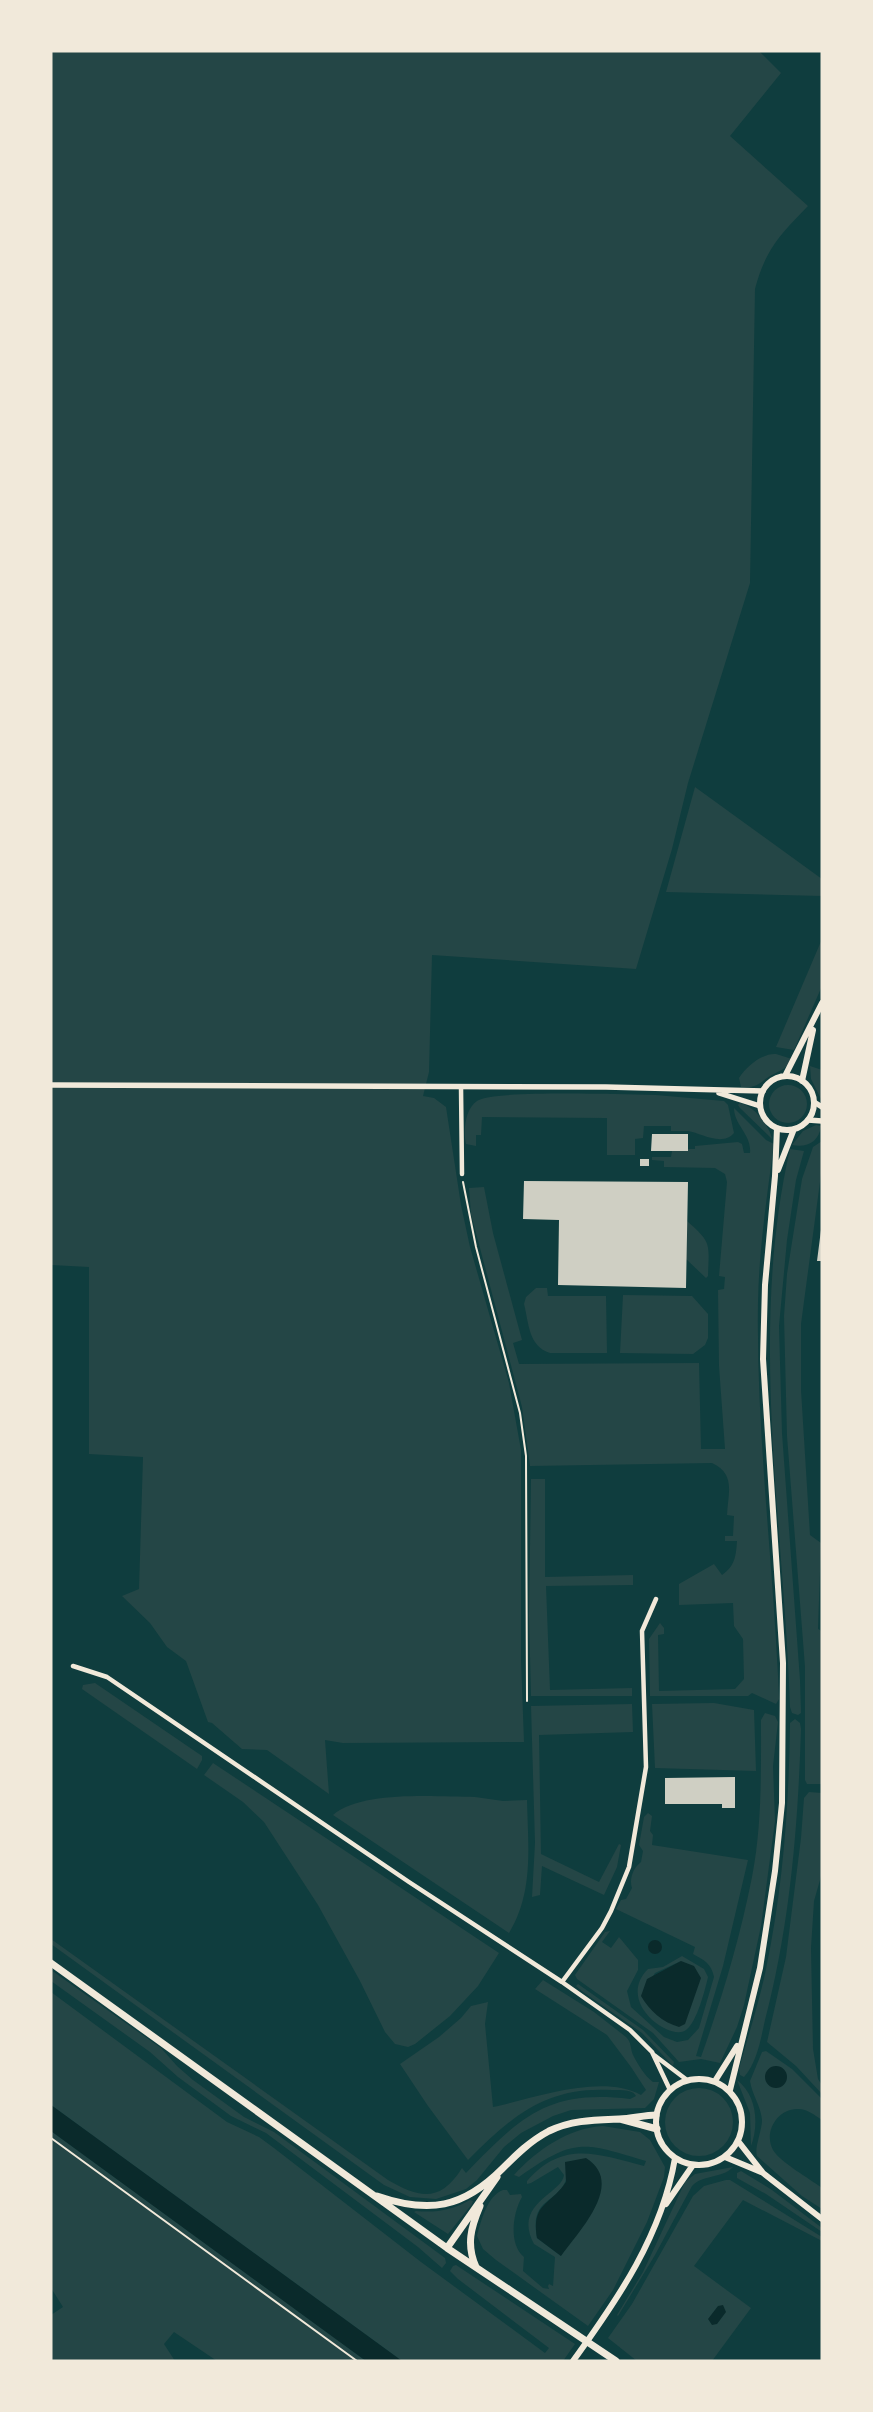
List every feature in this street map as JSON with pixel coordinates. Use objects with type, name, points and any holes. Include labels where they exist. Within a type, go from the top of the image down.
[{"type":"main road","points":[[785,1076],[822,1003]]},
{"type":"main road","points":[[802,1081],[814,1021]]},
{"type":"main road","points":[[775,1176],[794,1129],[808,1120],[814,1102],[810,1090],[802,1081],[785,1076],[772,1081],[763,1091],[760,1106],[766,1120],[777,1128],[794,1129]]},
{"type":"main road","points":[[730,2090],[740,2040],[760,1968],[768,1921],[782,1803],[783,1663],[763,1359],[765,1285],[775,1176],[777,1128]]},
{"type":"main road","points":[[51,1963],[446,2248],[616,2361]]},
{"type":"main road","points":[[715,2081],[740,2040]]},
{"type":"main road","points":[[703,2078],[715,2081],[730,2090],[737,2100],[742,2114],[742,2128],[738,2141],[725,2157],[710,2164],[693,2164],[675,2158],[665,2148],[657,2130],[656,2115],[661,2102],[670,2090],[686,2080],[703,2078]]},
{"type":"main road","points":[[368,2192],[408,2204],[444,2205],[461,2200],[478,2189],[540,2136],[565,2125],[598,2118],[620,2119],[656,2115]]},
{"type":"main road","points":[[620,2119],[657,2130]]},
{"type":"main road","points":[[738,2141],[763,2173],[822,2219]]},
{"type":"main road","points":[[725,2157],[763,2173]]},
{"type":"main road","points":[[662,2211],[675,2158]]},
{"type":"main road","points":[[446,2248],[511,2160]]},
{"type":"main road","points":[[573,2361],[610,2310],[641,2256],[662,2211],[693,2164]]},
{"type":"main road","points":[[476,2268],[471,2250],[471,2232],[487,2192]]},
{"type":"street","points":[[51,1085],[606,1087],[763,1091]]},
{"type":"street","points":[[461,1087],[462,1174]]},
{"type":"street","points":[[708,1090],[760,1106]]},
{"type":"street","points":[[814,1102],[822,1108]]},
{"type":"street","points":[[808,1120],[822,1121]]},
{"type":"street","points":[[562,1982],[602,1928],[629,1867],[646,1767],[642,1631],[656,1599]]},
{"type":"street","points":[[73,1666],[107,1677],[409,1882],[562,1982],[634,2033],[652,2052],[686,2080]]},
{"type":"street","points":[[652,2052],[670,2090]]},
{"type":"path","points":[[462,1174],[476,1248],[520,1413],[526,1456],[528,1533],[526,1579],[527,1701]]},
{"type":"path","points":[[51,2138],[357,2361]]},
{"type":"shaded area","points":[[51,51],[759,51],[781,73],[730,136],[808,206],[789,225],[769,252],[755,289],[750,583],[688,783],[672,849],[636,969],[432,955],[429,1072],[423,1096],[434,1098],[446,1107],[461,1205],[470,1247],[509,1383],[521,1450],[521,1660],[524,1742],[343,1743],[325,1740],[329,1794],[267,1750],[242,1749],[212,1723],[208,1722],[186,1661],[167,1647],[150,1623],[122,1596],[139,1589],[143,1457],[89,1454],[89,1267],[51,1265]]},
{"type":"shaded area","points":[[695,787],[822,879],[822,896],[666,892]]},
{"type":"shaded area","points":[[822,939],[822,986],[794,1050],[776,1047]]},
{"type":"shaded area","points":[[776,1054],[792,1059],[788,1065],[759,1084],[752,1087],[741,1087],[739,1078],[750,1065],[760,1058]]},
{"type":"shaded area","points":[[810,1066],[822,1070],[822,1101],[811,1079]]},
{"type":"shaded area","points":[[788,1085],[801,1091],[807,1104],[801,1117],[788,1123],[775,1117],[769,1104],[775,1091]]},
{"type":"shaded area","points":[[520,1094],[656,1095],[724,1101],[728,1105],[734,1133],[724,1139],[718,1139],[688,1131],[671,1131],[671,1126],[644,1126],[643,1138],[635,1139],[635,1155],[607,1155],[607,1118],[482,1117],[481,1135],[476,1135],[476,1146],[466,1144],[465,1127],[467,1115],[477,1101],[486,1098]]},
{"type":"shaded area","points":[[740,1103],[750,1108],[760,1117],[768,1128],[772,1139],[740,1108],[738,1105]]},
{"type":"shaded area","points":[[734,1108],[766,1140],[774,1144],[760,1262],[758,1349],[759,1396],[778,1676],[779,1699],[776,1704],[752,1693],[748,1696],[650,1696],[649,1639],[660,1623],[664,1628],[664,1634],[658,1635],[659,1691],[735,1689],[744,1679],[743,1639],[734,1626],[733,1603],[679,1605],[679,1584],[714,1564],[722,1575],[730,1568],[734,1560],[737,1541],[725,1541],[725,1536],[733,1536],[734,1516],[727,1515],[728,1478],[720,1467],[712,1463],[530,1466],[522,1407],[471,1214],[469,1188],[484,1187],[493,1233],[522,1340],[513,1343],[519,1364],[699,1363],[701,1449],[725,1449],[719,1366],[718,1290],[724,1289],[725,1277],[719,1276],[727,1182],[725,1174],[715,1168],[664,1167],[664,1161],[652,1160],[652,1157],[671,1157],[672,1151],[687,1151],[688,1149],[695,1149],[695,1146],[738,1142],[742,1144],[744,1153],[750,1153],[746,1135],[737,1120]]},
{"type":"shaded area","points":[[816,1125],[821,1126],[815,1140],[803,1146],[792,1145],[803,1131]]},
{"type":"shaded area","points":[[822,1141],[822,1167],[801,1324],[801,1390],[810,1535],[821,1543],[818,1629],[822,1631],[822,1784],[807,1784],[805,1780],[805,1667],[787,1436],[784,1316],[787,1274],[802,1179],[813,1147]]},
{"type":"shaded area","points":[[790,1149],[804,1151],[796,1180],[787,1240],[779,1326],[782,1433],[800,1680],[801,1713],[798,1715],[792,1713],[790,1707],[787,1637],[776,1498],[770,1358],[771,1288],[778,1218]]},
{"type":"shaded area","points":[[687,1221],[701,1234],[707,1244],[708,1276],[706,1278],[686,1259]]},
{"type":"shaded area","points":[[536,1288],[547,1288],[548,1296],[606,1296],[607,1353],[550,1353],[537,1345],[531,1333],[524,1304],[526,1297]]},
{"type":"shaded area","points":[[623,1295],[692,1296],[708,1314],[708,1338],[705,1345],[693,1354],[620,1353]]},
{"type":"shaded area","points":[[531,1479],[545,1479],[545,1577],[633,1575],[633,1585],[546,1586],[550,1690],[632,1688],[632,1696],[531,1696],[529,1616]]},
{"type":"shaded area","points":[[95,1683],[202,1756],[197,1769],[82,1689],[83,1685]]},
{"type":"shaded area","points":[[714,1703],[754,1710],[756,1771],[655,1768],[652,1704]]},
{"type":"shaded area","points":[[632,1704],[633,1732],[539,1735],[541,1854],[599,1882],[619,1844],[621,1845],[617,1867],[604,1895],[542,1866],[540,1895],[532,1897],[535,1843],[531,1706]]},
{"type":"shaded area","points":[[765,1713],[775,1716],[778,1722],[773,1766],[775,1821],[761,1926],[744,2005],[737,2027],[720,2063],[701,2059],[679,2062],[653,2033],[577,1979],[575,1975],[605,1932],[610,1931],[602,1942],[611,1948],[619,1937],[638,1960],[638,1970],[627,1991],[631,2007],[664,2037],[677,2042],[688,2040],[699,2028],[714,1977],[711,1968],[704,1960],[693,1954],[695,1947],[616,1909],[621,1900],[626,1899],[632,1888],[632,1874],[641,1862],[643,1851],[639,1845],[644,1817],[648,1813],[652,1816],[650,1831],[653,1835],[652,1845],[748,1860],[723,1966],[696,2056],[701,2057],[730,1968],[752,1877],[758,1838],[761,1720]]},
{"type":"shaded area","points":[[795,1719],[800,1723],[801,1729],[800,1765],[795,1839],[787,1912],[774,1984],[760,2042],[752,2065],[744,2077],[740,2075],[739,2069],[763,1982],[777,1908],[784,1847],[790,1723]]},
{"type":"shaded area","points":[[213,1763],[499,1953],[478,1986],[450,2016],[415,2044],[408,2047],[395,2044],[385,2032],[360,1981],[318,1905],[264,1822],[243,1802],[204,1775]]},
{"type":"shaded area","points":[[809,1792],[822,1793],[822,1873],[814,1901],[811,1948],[813,2049],[818,2079],[822,2085],[822,2094],[796,2066],[767,2042],[786,1957],[801,1838],[804,1798]]},
{"type":"shaded area","points":[[421,1796],[475,1797],[503,1801],[527,1800],[528,1869],[526,1885],[517,1917],[509,1933],[333,1815],[346,1807],[381,1798]]},
{"type":"shaded area","points":[[51,1939],[388,2180],[420,2194],[438,2192],[454,2179],[462,2168],[466,2173],[503,2136],[520,2122],[538,2111],[556,2103],[577,2098],[630,2099],[636,2096],[632,2092],[625,2090],[589,2090],[568,2093],[549,2099],[515,2117],[468,2160],[400,2064],[439,2037],[461,2018],[471,2006],[488,2002],[485,2024],[493,2107],[568,2089],[607,2086],[625,2089],[641,2095],[646,2090],[607,2035],[535,1989],[543,1980],[594,2012],[626,2037],[630,2043],[633,2055],[647,2077],[653,2082],[659,2082],[654,2099],[645,2108],[571,2110],[553,2116],[521,2133],[504,2147],[477,2180],[466,2189],[436,2199],[410,2197],[384,2185],[51,1944]]},
{"type":"shaded area","points":[[652,1940],[658,1940],[662,1947],[658,1954],[652,1954],[648,1950],[648,1944]]},
{"type":"shaded area","points":[[682,1956],[704,1969],[708,1977],[697,2013],[686,2030],[678,2032],[658,2025],[641,2006],[638,1994],[640,1982],[648,1969],[663,1967]],"holes":[[[681,1961],[641,1996],[655,1973]]]},
{"type":"shaded area","points":[[681,1961],[694,1966],[701,1978],[685,2024],[679,2027],[657,2015],[641,1996],[647,1979]]},
{"type":"shaded area","points":[[51,1970],[161,2048],[193,2080],[244,2117],[274,2132],[445,2258],[446,2263],[442,2268],[418,2247],[266,2133],[231,2116],[178,2077],[150,2052],[51,1981]]},
{"type":"shaded area","points":[[578,1984],[643,2030],[674,2062],[673,2066],[642,2033],[583,1992],[576,1986]]},
{"type":"shaded area","points":[[51,1992],[227,2122],[259,2137],[421,2262],[545,2353],[549,2348],[458,2279],[450,2271],[453,2266],[456,2265],[575,2344],[563,2361],[402,2361],[51,2105]]},
{"type":"shaded area","points":[[766,2051],[792,2069],[822,2099],[822,2120],[805,2110],[798,2109],[784,2112],[774,2122],[771,2129],[770,2143],[777,2155],[822,2188],[822,2209],[802,2196],[757,2156],[762,2120],[750,2081],[762,2052]]},
{"type":"shaded area","points":[[776,2066],[784,2069],[787,2077],[784,2085],[776,2088],[768,2085],[765,2077],[768,2069]]},
{"type":"shaded area","points":[[737,2080],[749,2094],[754,2111],[755,2129],[751,2146],[750,2113]]},
{"type":"shaded area","points":[[699,2088],[712,2091],[723,2098],[730,2109],[733,2122],[730,2135],[723,2146],[712,2153],[699,2156],[686,2153],[675,2146],[668,2135],[665,2122],[668,2109],[675,2098],[686,2091]]},
{"type":"shaded area","points":[[51,2105],[402,2361],[366,2361],[51,2131]]},
{"type":"shaded area","points":[[603,2126],[640,2132],[650,2140],[665,2167],[664,2177],[647,2222],[613,2290],[588,2326],[496,2260],[483,2249],[477,2236],[489,2203],[497,2193],[507,2190],[510,2195],[521,2194],[522,2197],[514,2219],[514,2236],[519,2251],[524,2257],[523,2271],[543,2288],[549,2289],[549,2284],[553,2286],[555,2257],[534,2244],[529,2230],[529,2219],[533,2209],[561,2182],[564,2175],[558,2167],[531,2183],[527,2184],[527,2181],[541,2168],[555,2159],[568,2155],[597,2155],[644,2166],[646,2161],[593,2147],[580,2147],[567,2149],[554,2155],[519,2177],[514,2175],[533,2157],[554,2142],[578,2131]],"holes":[[[567,2177],[561,2256],[537,2238],[536,2224],[537,2215],[541,2208],[558,2192]]]},
{"type":"shaded area","points":[[51,2131],[366,2361],[217,2361],[174,2332],[164,2344],[175,2361],[51,2361],[51,2315],[63,2307],[51,2288]]},
{"type":"shaded area","points":[[586,2158],[597,2168],[602,2180],[600,2193],[587,2221],[561,2256],[537,2238],[537,2218],[544,2206],[566,2182],[565,2162]]},
{"type":"shaded area","points":[[733,2167],[729,2171],[696,2182],[692,2186],[655,2255],[618,2316],[643,2272],[685,2182],[695,2174]]},
{"type":"shaded area","points":[[741,2171],[772,2190],[822,2228],[822,2232],[766,2194],[737,2178],[737,2173]]},
{"type":"shaded area","points":[[730,2180],[822,2237],[822,2241],[743,2200],[694,2266],[751,2308],[712,2361],[637,2361],[608,2338],[632,2304],[693,2196],[704,2186]]},
{"type":"shaded area","points":[[470,2200],[473,2201],[472,2204],[448,2234],[414,2212],[444,2210]]},
{"type":"shaded area","points":[[723,2305],[726,2312],[717,2324],[712,2325],[708,2319],[718,2306]]},
{"type":"building","points":[[652,1134],[688,1134],[688,1151],[651,1151]]},
{"type":"building","points":[[640,1159],[649,1159],[649,1166],[640,1166]]},
{"type":"building","points":[[524,1181],[688,1182],[686,1288],[558,1285],[559,1220],[523,1219]]},
{"type":"building","points":[[821,1230],[822,1261],[817,1261]]},
{"type":"building","points":[[735,1777],[735,1808],[722,1808],[722,1804],[665,1804],[665,1778]]}]
